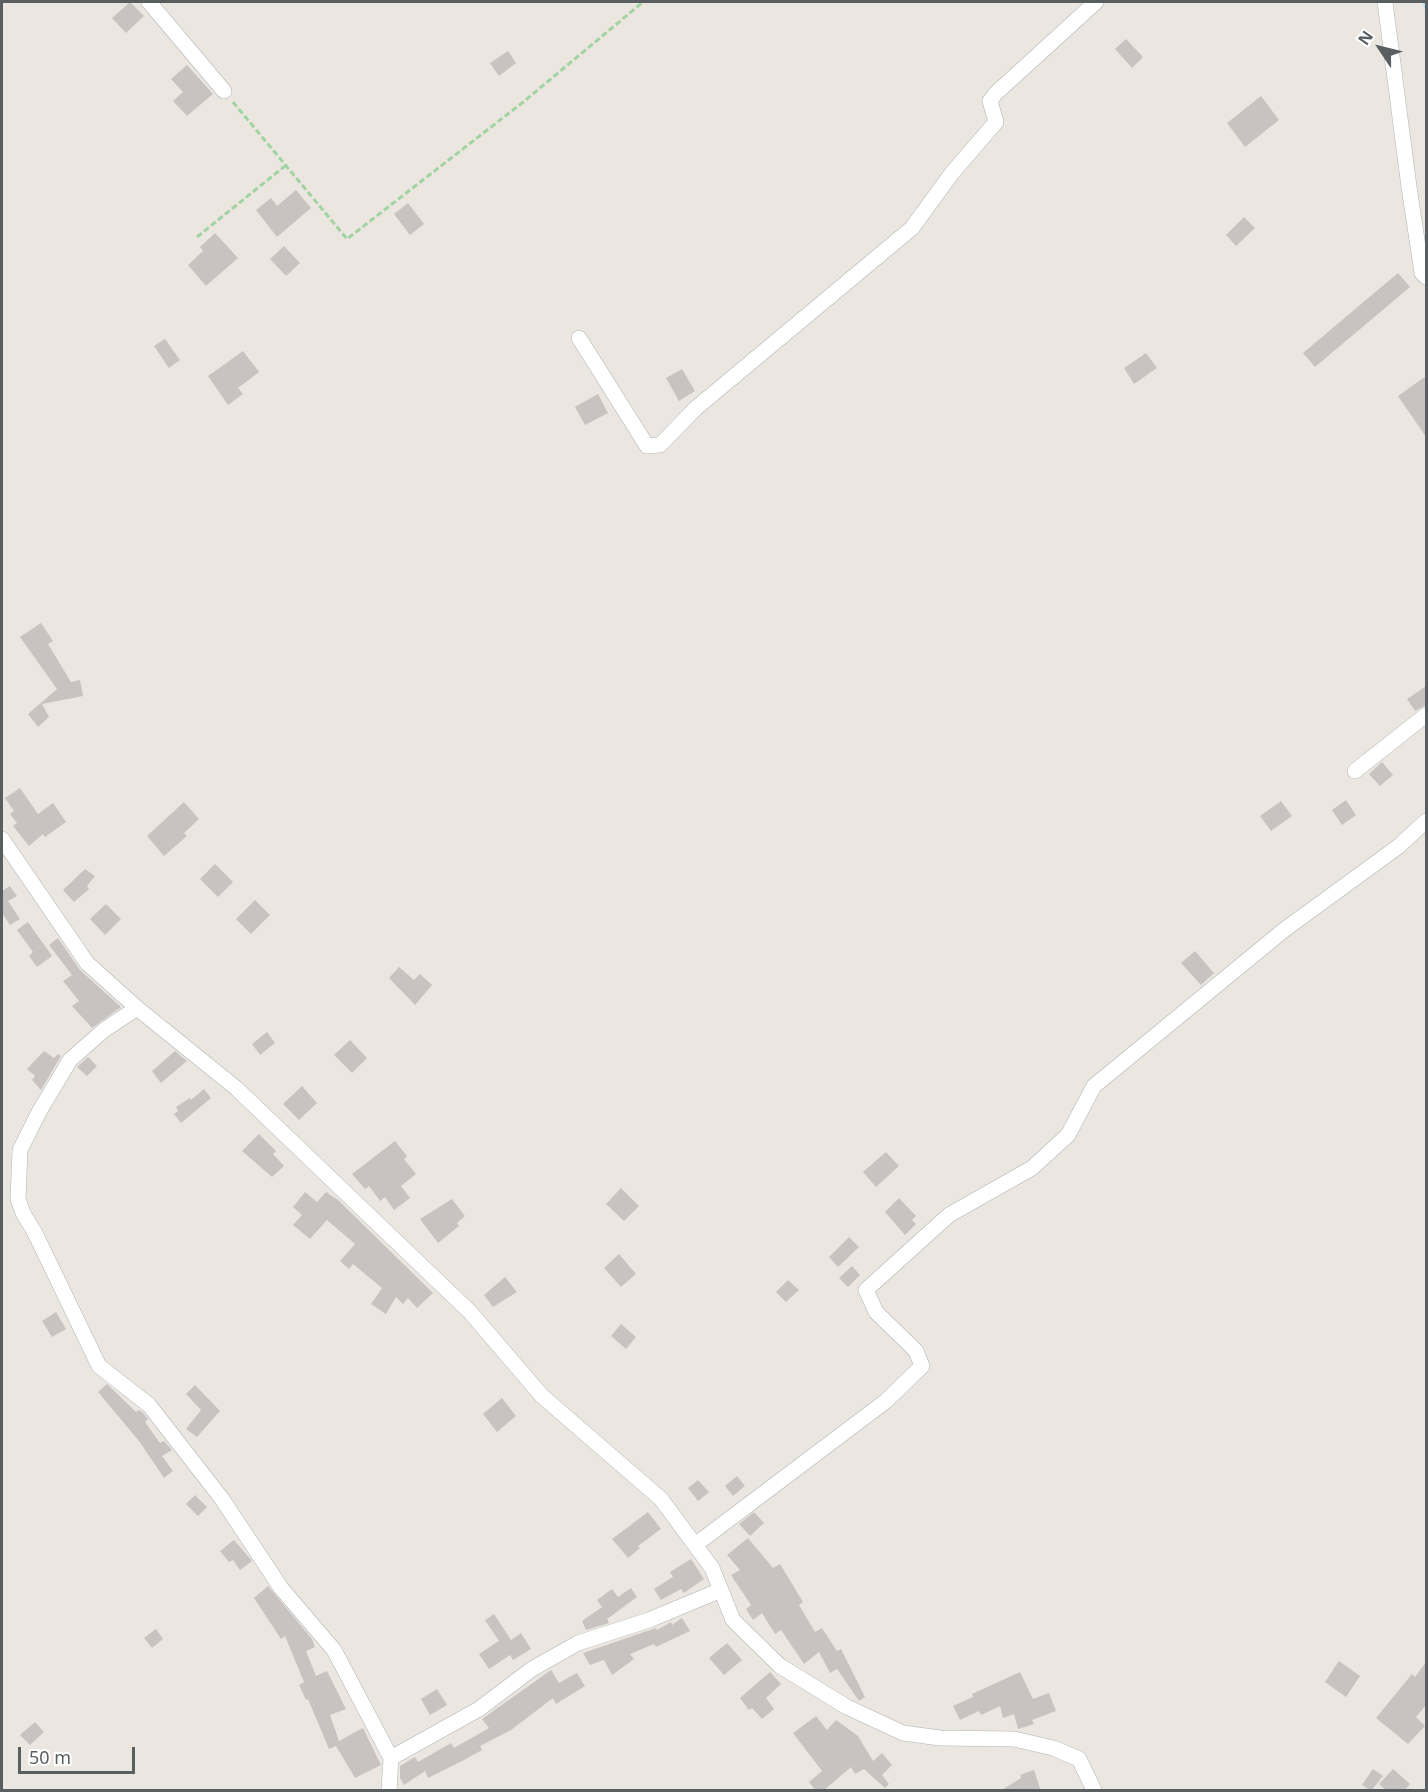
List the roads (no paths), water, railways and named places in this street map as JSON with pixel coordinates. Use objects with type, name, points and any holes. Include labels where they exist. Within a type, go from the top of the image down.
[{"type":"street","points":[[149,2],[224,91]]},
{"type":"street","points":[[579,338],[647,446],[660,445],[696,408],[912,228],[952,173],[996,122],[990,101],[995,94],[1096,2]]},
{"type":"street","points":[[1385,2],[1409,187],[1422,273],[1426,277]]},
{"type":"street","points":[[1355,771],[1426,715]]},
{"type":"street","points":[[695,1545],[886,1401],[922,1366],[916,1352],[876,1312],[866,1290],[949,1215],[1032,1168],[1068,1135],[1094,1086],[1284,930],[1399,846],[1426,821]]},
{"type":"street","points":[[2,839],[87,963],[136,1008],[236,1088],[470,1312],[542,1396],[661,1499],[712,1568],[733,1620],[780,1666],[847,1707],[903,1733],[940,1738],[1014,1739],[1053,1748],[1079,1759],[1094,1791]]},
{"type":"street","points":[[136,1008],[104,1030],[70,1060],[39,1112],[20,1150],[18,1198],[99,1366],[149,1405],[222,1499],[281,1588],[333,1650],[391,1758],[389,1791]]},
{"type":"street","points":[[391,1758],[479,1709],[532,1669],[579,1643],[649,1620],[721,1590]]},
{"type":"waterway","points":[[1425,2],[1426,7]]}]
